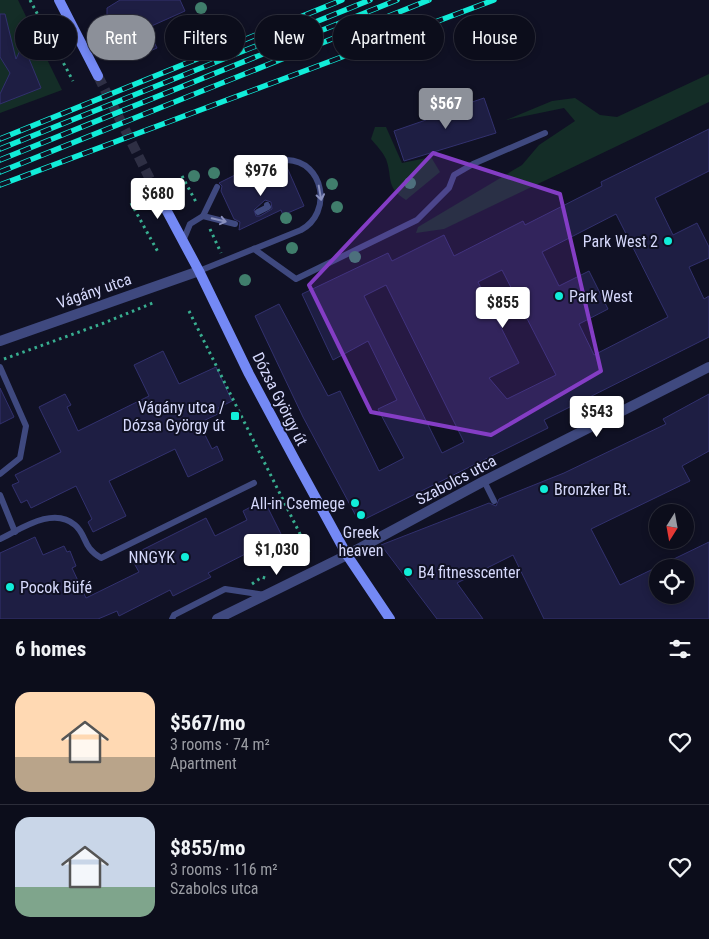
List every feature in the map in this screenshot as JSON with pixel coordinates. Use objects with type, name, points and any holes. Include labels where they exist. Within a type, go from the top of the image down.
[{"type":"main road","points":[[59,0],[98,76]]},
{"type":"main road","name":"Dózsa György út","points":[[154,187],[199,271],[249,374],[347,555],[390,619]]},
{"type":"street","name":"Vágány utca","points":[[0,341],[199,271]]},
{"type":"street","name":"Szabolcs utca","points":[[217,619],[347,555],[484,481],[709,367]]},
{"type":"lane","points":[[254,249],[296,279],[417,220],[449,188],[454,176],[474,164],[545,133]]},
{"type":"lane","points":[[199,271],[307,227],[319,214],[321,198],[317,180],[311,171],[297,162],[282,160],[253,175],[240,176]]},
{"type":"lane","points":[[183,241],[190,224],[203,216],[217,187]]},
{"type":"lane","points":[[258,212],[268,207],[268,205]]},
{"type":"lane","points":[[203,216],[235,224]]},
{"type":"lane","points":[[0,367],[26,426],[24,445],[20,458],[0,474]]},
{"type":"lane","points":[[484,481],[494,501]]},
{"type":"lane","points":[[0,539],[47,517],[61,518],[76,526],[91,552],[101,558],[254,483]]},
{"type":"lane","points":[[0,495],[16,532]]},
{"type":"lane","points":[[172,619],[174,615],[225,589],[266,595]]},
{"type":"path","points":[[30,0],[73,81]]},
{"type":"path","points":[[182,176],[196,202]]},
{"type":"path","points":[[131,203],[158,252]]},
{"type":"path","points":[[210,229],[222,254]]},
{"type":"path","points":[[0,360],[104,323],[162,299]]},
{"type":"path","points":[[189,311],[309,552]]},
{"type":"highlighted area","points":[[433,153],[560,194],[601,371],[491,435],[371,412],[309,285]]},
{"type":"green space","points":[[0,0],[18,0],[25,15],[15,15],[15,60],[47,60],[62,90],[0,113]]},
{"type":"green space","points":[[709,74],[709,102],[444,229],[416,233],[418,227],[522,165],[539,145],[575,121],[564,108],[506,120],[552,101],[575,98],[600,115],[617,117]]},
{"type":"green space","points":[[375,127],[386,127],[402,163],[431,157],[440,172],[406,200],[392,186],[386,159],[371,139]]},
{"type":"building","points":[[120,0],[180,0],[185,11],[176,15],[165,15],[165,20],[155,24],[155,15],[107,15],[107,8]]},
{"type":"building","points":[[0,14],[5,14],[15,60],[30,60],[41,88],[0,104],[0,94],[10,73],[0,57]]},
{"type":"building","points":[[484,98],[496,133],[404,161],[394,131],[426,120],[425,118]]},
{"type":"building","points":[[709,129],[709,171],[655,198],[673,235],[697,223],[709,247],[709,258],[689,267],[704,299],[709,296],[709,337],[544,420],[548,428],[365,519],[356,516],[303,417],[255,316],[279,304],[328,396],[340,391],[379,471],[404,458],[378,409],[397,400],[368,341],[333,360],[302,294],[388,253],[392,261],[444,235],[454,256],[523,221],[525,225],[602,186],[601,182]],"holes":[[[616,214],[668,317],[594,355],[579,324],[608,309],[589,271],[559,286],[542,252]],[[502,270],[556,375],[507,399],[489,378],[519,363],[478,282]],[[386,285],[464,442],[442,453],[364,296]]]},
{"type":"building","points":[[286,165],[304,206],[283,215],[281,210],[239,230],[240,222],[234,219],[221,191],[222,186],[219,183],[235,175],[243,185]],"holes":[[[265,200],[271,202],[272,209],[260,216],[256,216],[254,210]]]},
{"type":"building","points":[[163,351],[179,384],[216,367],[232,401],[218,408],[220,413],[199,423],[212,449],[217,446],[223,460],[188,477],[175,449],[109,481],[126,516],[93,532],[88,522],[92,519],[76,486],[31,508],[27,500],[21,503],[12,485],[19,482],[15,475],[61,452],[39,407],[65,394],[71,405],[67,407],[78,431],[149,396],[134,365]]},
{"type":"building","points":[[0,388],[14,417],[0,424]]},
{"type":"building","points":[[709,394],[709,451],[682,466],[690,481],[591,529],[620,585],[649,571],[649,604],[694,604],[694,559],[674,559],[709,542],[709,619],[544,619],[513,555],[457,583],[483,619],[437,619],[381,545],[489,503],[496,506],[499,499],[564,473],[666,424],[663,419]]},
{"type":"building","points":[[264,500],[288,548],[267,558],[261,546],[208,573],[211,577],[173,596],[170,590],[119,616],[117,611],[98,619],[0,619],[0,553],[35,537],[43,555],[64,546],[67,552],[70,551],[76,566],[72,568],[86,598],[139,572],[130,556],[206,518],[215,536],[247,520],[243,511]]},
{"type":"tunnel","points":[[98,76],[154,187]]},
{"type":"railway","points":[[0,139],[342,0]]},
{"type":"railway","points":[[0,149],[370,0]]},
{"type":"railway","points":[[0,160],[397,0]]},
{"type":"railway","points":[[0,172],[429,0]]},
{"type":"railway","points":[[0,185],[494,0]]},
{"type":"place","name":"Park West 2","points":[[668,241]]},
{"type":"place","name":"Park West","points":[[559,296]]},
{"type":"place","name":"Vágány utca / Dózsa György út","points":[[235,416]]},
{"type":"place","name":"Bronzker Bt.","points":[[544,489]]},
{"type":"place","name":"All-in Csemege","points":[[355,503]]},
{"type":"place","name":"Greek heaven","points":[[361,515]]},
{"type":"place","name":"NNGYK","points":[[185,557]]},
{"type":"place","name":"B4 fitnesscenter","points":[[408,572]]},
{"type":"place","name":"Pocok Büfé","points":[[10,587]]}]
